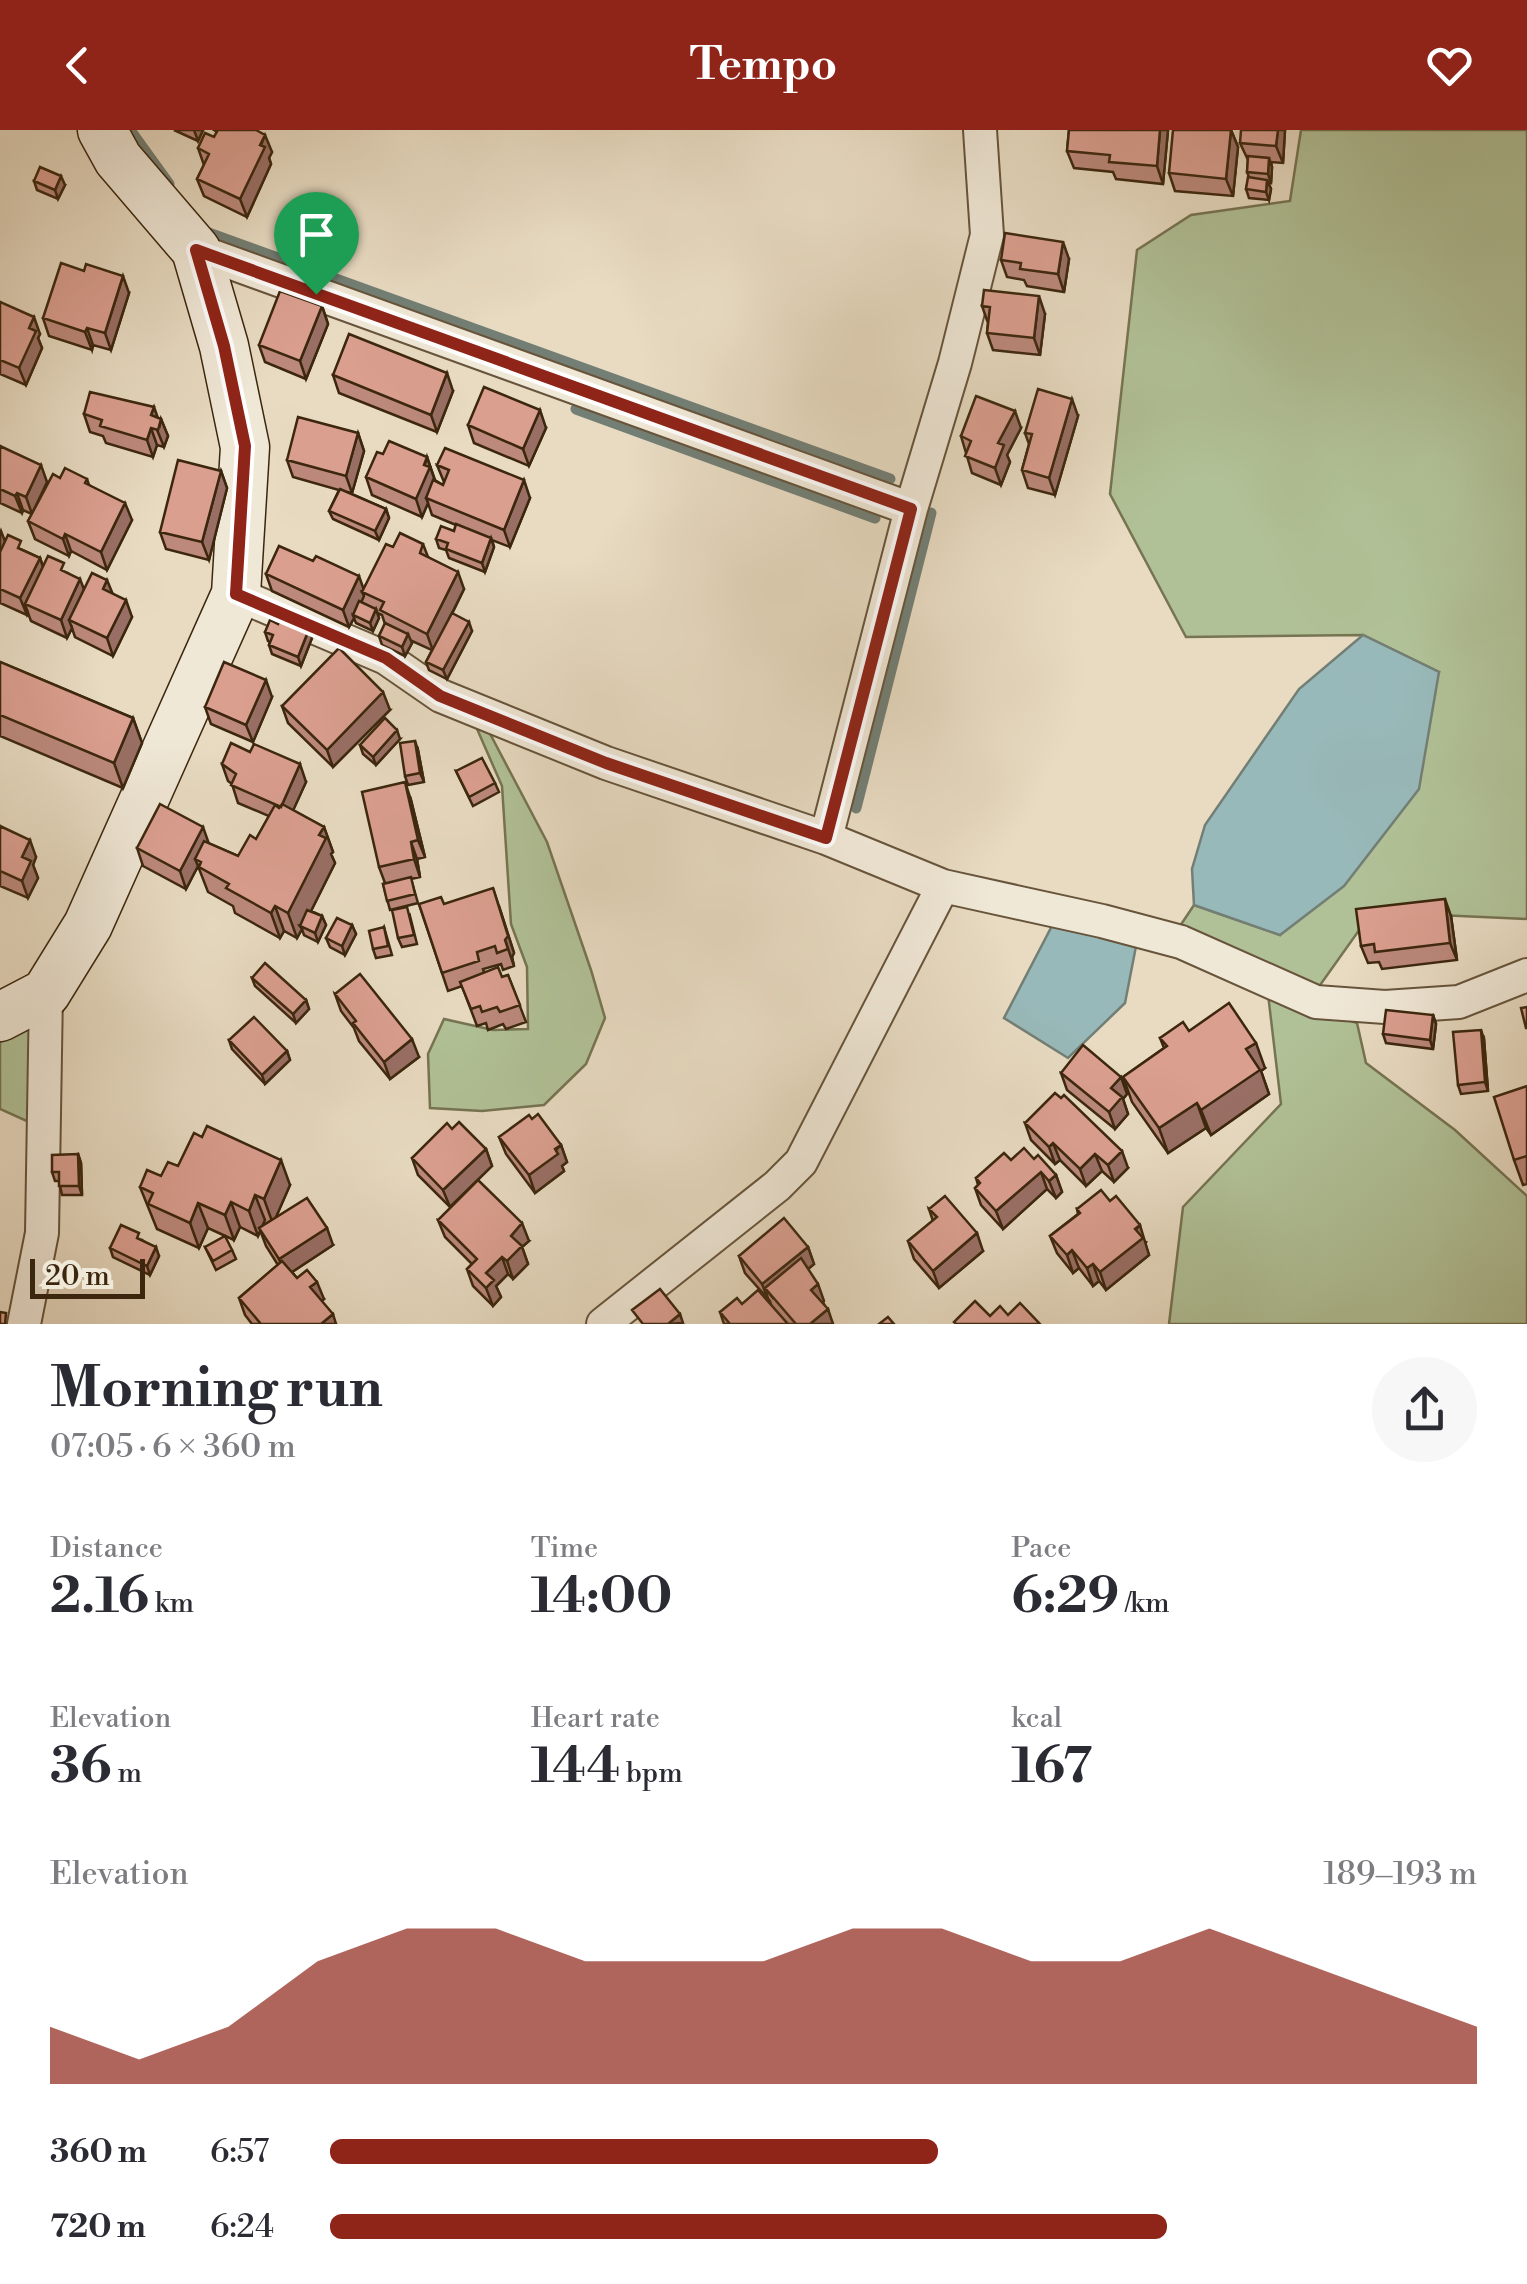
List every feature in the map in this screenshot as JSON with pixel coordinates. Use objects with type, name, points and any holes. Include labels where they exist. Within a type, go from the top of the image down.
[{"type":"street","points":[[0,1017],[46,993],[88,925],[236,594],[245,446],[224,346],[196,250],[118,160],[102,130]]},
{"type":"street","points":[[826,838],[911,509],[956,363],[987,235],[980,130]]},
{"type":"street","points":[[196,250],[911,509]]},
{"type":"street","points":[[236,594],[386,658],[440,696],[606,763],[826,838],[943,886],[1181,942],[1316,1002],[1385,1007],[1459,1002],[1527,975]]},
{"type":"street","points":[[603,1324],[777,1186],[801,1162],[943,886]]},
{"type":"street","points":[[24,1324],[42,1233],[46,993]]},
{"type":"green space","points":[[1301,130],[1527,130],[1527,919],[1372,912],[1318,988],[1176,932],[1194,905],[1280,935],[1439,672],[1363,635],[1186,637],[1110,494],[1137,250],[1191,215],[1290,201]]},
{"type":"green space","points":[[474,722],[487,728],[547,842],[605,1018],[586,1064],[544,1105],[482,1111],[430,1108],[428,1054],[444,1019],[493,1030],[528,1029],[527,967],[511,924],[502,786]]},
{"type":"green space","points":[[1268,994],[1357,1023],[1366,1063],[1455,1130],[1527,1196],[1527,1324],[1169,1324],[1183,1207],[1281,1104]]},
{"type":"green space","points":[[15,1020],[41,1032],[40,1127],[0,1109],[0,1030]]},
{"type":"water","points":[[1363,635],[1439,672],[1419,789],[1344,886],[1280,935],[1194,905],[1192,869],[1205,825],[1299,689]]},
{"type":"water","points":[[1054,922],[1137,941],[1125,1003],[1068,1058],[1004,1018]]},
{"type":"building","points":[[218,130],[256,130],[265,135],[260,145],[265,147],[240,199],[197,179],[209,154],[198,148],[205,133],[214,137]]},
{"type":"building","points":[[1069,130],[1160,130],[1157,166],[1109,162],[1110,155],[1067,151]]},
{"type":"building","points":[[1173,130],[1231,130],[1226,179],[1169,173]]},
{"type":"building","points":[[1241,130],[1278,130],[1276,146],[1240,143]]},
{"type":"building","points":[[1248,156],[1269,158],[1268,174],[1247,172]]},
{"type":"building","points":[[40,167],[61,176],[55,190],[34,181]]},
{"type":"building","points":[[1248,177],[1267,180],[1266,192],[1246,189]]},
{"type":"building","points":[[1005,233],[1063,242],[1058,274],[1020,269],[1021,263],[1001,260]]},
{"type":"building","points":[[61,263],[84,271],[86,264],[123,276],[105,333],[87,328],[85,332],[43,318]]},
{"type":"building","points":[[984,290],[1039,296],[1034,338],[987,333],[990,307],[982,306]]},
{"type":"building","points":[[280,291],[322,306],[300,361],[259,345]]},
{"type":"building","points":[[0,302],[34,317],[29,328],[36,331],[19,368],[0,360]]},
{"type":"building","points":[[349,334],[447,373],[431,415],[333,375]]},
{"type":"building","points":[[484,387],[540,410],[523,449],[468,425]]},
{"type":"building","points":[[1038,389],[1072,399],[1049,478],[1022,470],[1032,434],[1025,433]]},
{"type":"building","points":[[90,392],[154,407],[151,415],[161,419],[158,430],[151,428],[147,440],[100,426],[102,420],[84,414]]},
{"type":"building","points":[[976,396],[1015,411],[998,443],[1004,445],[995,468],[965,456],[971,441],[961,436]]},
{"type":"building","points":[[298,417],[358,433],[346,476],[287,460]]},
{"type":"building","points":[[389,441],[427,457],[424,465],[430,467],[416,499],[366,477],[377,452],[383,454]]},
{"type":"building","points":[[0,446],[41,465],[26,497],[0,489]]},
{"type":"building","points":[[445,448],[524,480],[504,530],[426,498],[433,480],[443,485],[449,470],[437,465]]},
{"type":"building","points":[[178,460],[221,471],[202,542],[160,532]]},
{"type":"building","points":[[65,468],[125,503],[101,552],[28,521],[53,474],[60,478]]},
{"type":"building","points":[[340,489],[386,509],[375,531],[329,511]]},
{"type":"building","points":[[456,524],[491,538],[482,563],[446,549],[448,543],[436,539],[441,526],[454,531]]},
{"type":"building","points":[[400,533],[423,544],[420,553],[458,572],[427,634],[380,610],[384,602],[362,592],[386,544],[393,547]]},
{"type":"building","points":[[8,535],[21,541],[18,548],[40,558],[20,598],[0,589],[0,552]]},
{"type":"building","points":[[279,546],[313,561],[316,556],[359,576],[343,610],[266,574]]},
{"type":"building","points":[[48,556],[64,563],[61,570],[80,579],[61,620],[25,604]]},
{"type":"building","points":[[92,573],[107,580],[103,589],[126,600],[107,638],[69,620]]},
{"type":"building","points":[[359,601],[376,609],[370,623],[353,615]]},
{"type":"building","points":[[452,613],[469,622],[443,670],[426,662]]},
{"type":"building","points":[[281,618],[309,629],[298,657],[269,645],[273,635],[265,632],[270,620],[278,624]]},
{"type":"building","points":[[385,623],[408,634],[402,647],[379,636]]},
{"type":"building","points":[[339,648],[383,692],[327,750],[282,706]]},
{"type":"building","points":[[0,662],[133,718],[114,763],[0,715]]},
{"type":"building","points":[[224,662],[266,680],[246,725],[205,707]]},
{"type":"building","points":[[385,718],[397,730],[373,757],[360,745]]},
{"type":"building","points":[[415,741],[420,773],[405,776],[400,743]]},
{"type":"building","points":[[231,743],[250,752],[254,744],[300,764],[281,807],[231,785],[236,774],[222,764]]},
{"type":"building","points":[[482,758],[495,783],[469,797],[456,771]]},
{"type":"building","points":[[405,782],[418,840],[411,842],[414,859],[379,867],[362,792]]},
{"type":"building","points":[[160,804],[203,827],[180,871],[137,848]]},
{"type":"building","points":[[282,804],[324,827],[319,835],[326,838],[288,913],[275,906],[271,913],[226,888],[229,884],[199,867],[201,862],[195,859],[204,841],[238,856],[250,835],[256,839],[275,805],[279,808]]},
{"type":"building","points":[[0,826],[30,840],[22,857],[31,861],[22,881],[0,871]]},
{"type":"building","points":[[411,877],[415,894],[387,901],[383,884]]},
{"type":"building","points":[[493,888],[508,936],[508,949],[497,953],[495,946],[477,952],[479,961],[442,973],[419,904],[441,897],[444,904]]},
{"type":"building","points":[[1445,899],[1450,943],[1375,952],[1374,944],[1361,946],[1356,909]]},
{"type":"building","points":[[407,907],[414,935],[398,938],[392,910]]},
{"type":"building","points":[[307,910],[322,916],[315,933],[300,926]]},
{"type":"building","points":[[337,918],[352,925],[342,946],[326,938]]},
{"type":"building","points":[[384,927],[388,946],[373,949],[369,931]]},
{"type":"building","points":[[265,963],[306,1000],[293,1014],[252,978]]},
{"type":"building","points":[[498,967],[502,977],[508,975],[520,1005],[500,1012],[497,1007],[482,1012],[480,1006],[471,1009],[460,982]]},
{"type":"building","points":[[360,974],[412,1039],[384,1062],[335,994]]},
{"type":"building","points":[[1229,1003],[1256,1043],[1246,1049],[1260,1070],[1201,1110],[1197,1103],[1159,1128],[1123,1077],[1167,1046],[1160,1038],[1183,1022],[1189,1031]]},
{"type":"building","points":[[1527,1007],[1527,1028],[1526,1028],[1521,1008]]},
{"type":"building","points":[[1386,1010],[1433,1015],[1430,1040],[1383,1034]]},
{"type":"building","points":[[254,1017],[287,1051],[262,1075],[229,1040]]},
{"type":"building","points":[[1481,1030],[1485,1082],[1458,1085],[1453,1032]]},
{"type":"building","points":[[1083,1045],[1121,1077],[1111,1088],[1122,1097],[1109,1112],[1061,1073]]},
{"type":"building","points":[[1527,1086],[1527,1156],[1514,1160],[1494,1097]]},
{"type":"building","points":[[1055,1093],[1061,1098],[1064,1095],[1122,1151],[1108,1165],[1095,1154],[1080,1169],[1053,1143],[1049,1147],[1025,1123]]},
{"type":"building","points":[[538,1114],[561,1145],[555,1149],[558,1154],[529,1175],[499,1137],[529,1115],[532,1119]]},
{"type":"building","points":[[459,1122],[486,1149],[443,1190],[412,1158],[447,1123],[452,1129]]},
{"type":"building","points":[[207,1126],[281,1160],[264,1199],[255,1195],[249,1211],[231,1202],[225,1215],[198,1203],[190,1223],[148,1204],[153,1193],[140,1187],[147,1170],[161,1176],[168,1162],[178,1166],[194,1133],[202,1137]]},
{"type":"building","points":[[1024,1148],[1034,1159],[1038,1155],[1056,1175],[1049,1181],[1041,1172],[996,1211],[975,1188],[980,1183],[976,1178],[1004,1153],[1011,1160]]},
{"type":"building","points":[[78,1154],[79,1186],[59,1186],[59,1172],[52,1172],[52,1155]]},
{"type":"building","points":[[478,1180],[522,1223],[511,1236],[522,1246],[507,1261],[502,1257],[486,1273],[494,1280],[486,1288],[467,1269],[477,1259],[438,1220]]},
{"type":"building","points":[[1101,1190],[1110,1201],[1116,1196],[1140,1225],[1135,1229],[1143,1238],[1100,1272],[1093,1264],[1087,1268],[1072,1250],[1067,1255],[1050,1236],[1080,1213],[1077,1209]]},
{"type":"building","points":[[945,1196],[977,1233],[933,1271],[908,1241],[937,1217],[929,1209]]},
{"type":"building","points":[[307,1198],[327,1228],[279,1259],[259,1228]]},
{"type":"building","points":[[784,1218],[808,1247],[762,1284],[739,1256]]},
{"type":"building","points":[[121,1225],[156,1247],[147,1266],[110,1248]]},
{"type":"building","points":[[225,1236],[232,1250],[213,1261],[205,1247]]},
{"type":"building","points":[[801,1258],[818,1284],[811,1290],[828,1309],[810,1324],[796,1324],[765,1288]]},
{"type":"building","points":[[282,1261],[297,1278],[307,1270],[317,1282],[310,1287],[333,1314],[321,1324],[261,1324],[239,1298]]},
{"type":"building","points":[[660,1289],[680,1314],[668,1324],[643,1324],[632,1310]]},
{"type":"building","points":[[758,1290],[788,1324],[730,1324],[720,1312],[737,1298],[742,1304]]},
{"type":"building","points":[[975,1301],[990,1316],[1000,1306],[1008,1315],[1020,1303],[1040,1324],[956,1324]]},
{"type":"building","points":[[0,1312],[6,1313],[5,1324],[0,1324]]},
{"type":"waterway","points":[[130,130],[169,184]]},
{"type":"waterway","points":[[203,231],[890,479]]},
{"type":"waterway","points":[[576,409],[875,518]]},
{"type":"waterway","points":[[856,808],[931,513]]},
{"type":"route","points":[[196,250],[316,294],[911,509],[826,838],[606,763],[440,696],[386,658],[236,594],[245,446],[224,346],[196,250]]}]
